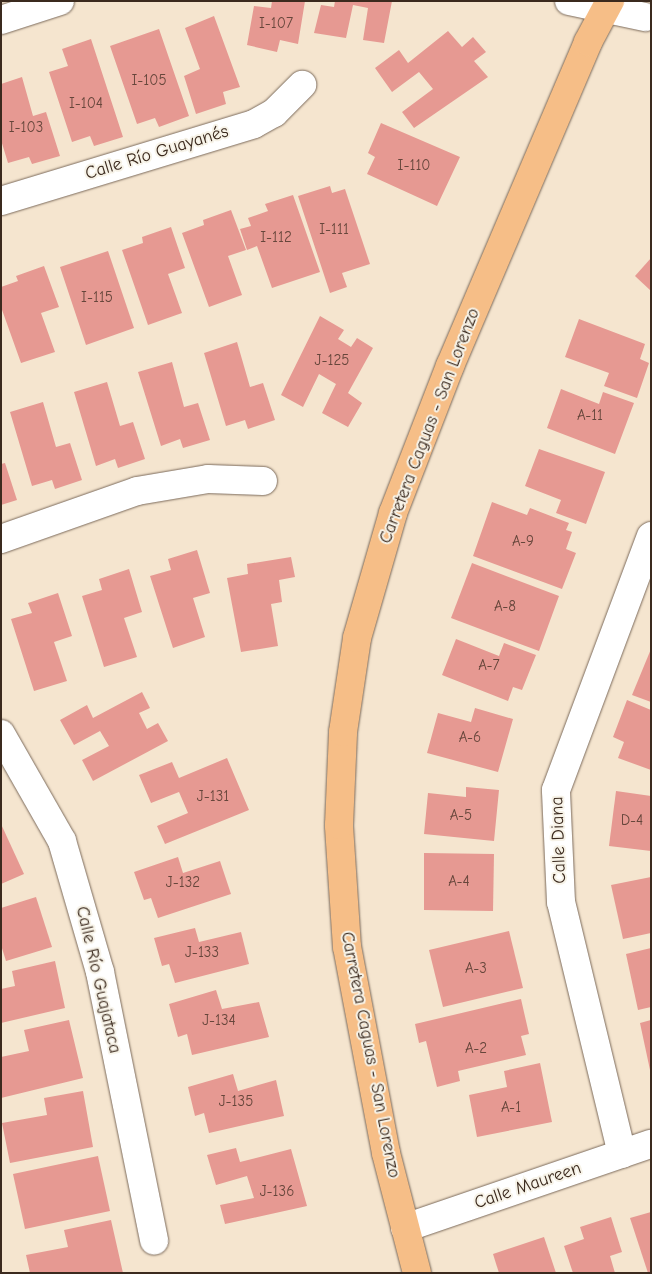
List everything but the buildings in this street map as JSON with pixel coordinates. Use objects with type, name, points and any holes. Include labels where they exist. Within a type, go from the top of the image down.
[{"type":"main road","name":"Carretera Caguas - San Lorenzo","points":[[417,1273],[370,1078],[347,947],[339,825],[343,732],[357,638],[393,513],[450,366],[606,4]]},
{"type":"street","points":[[1,20],[60,1]]},
{"type":"street","points":[[569,1],[606,4],[645,17]]},
{"type":"street","name":"Calle Río Guayanés","points":[[1,201],[254,124],[274,113],[302,85]]},
{"type":"street","points":[[1,540],[137,491],[208,479],[263,481]]},
{"type":"street","name":"Calle Diana","points":[[622,1154],[561,902],[556,790],[651,536]]},
{"type":"street","name":"Calle Río Guajataca","points":[[1,734],[62,841],[100,972],[154,1241]]},
{"type":"street","name":"Calle Maureen","points":[[405,1228],[651,1144]]}]
